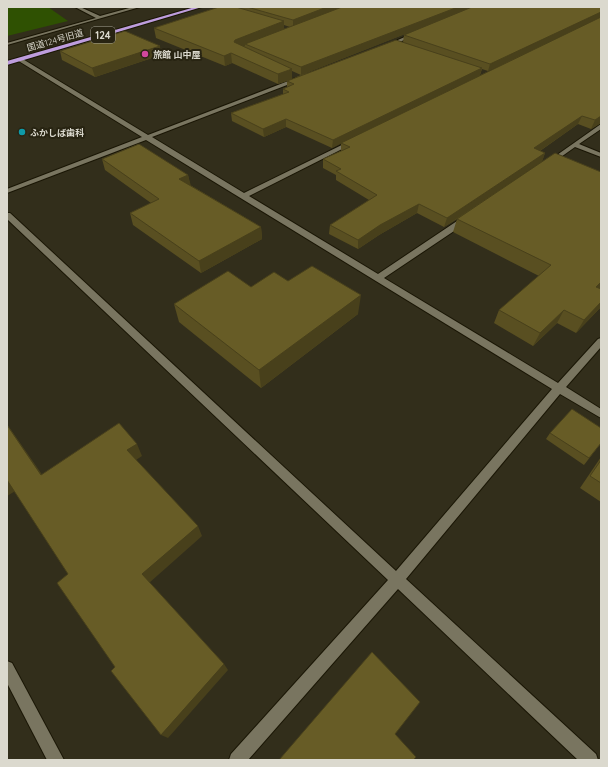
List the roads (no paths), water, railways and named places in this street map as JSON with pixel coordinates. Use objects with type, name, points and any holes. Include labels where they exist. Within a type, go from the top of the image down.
[{"type":"highway","name":"国道124号旧道","points":[[7,63],[200,7]]},
{"type":"street","points":[[77,7],[98,17]]},
{"type":"street","points":[[7,44],[98,17],[138,7]]},
{"type":"street","points":[[380,48],[424,31]]},
{"type":"street","points":[[395,43],[402,45]]},
{"type":"street","points":[[19,59],[244,196],[376,279],[601,414]]},
{"type":"street","points":[[292,75],[299,78]]},
{"type":"street","points":[[7,191],[306,76]]},
{"type":"street","points":[[542,168],[601,126]]},
{"type":"street","points":[[244,196],[363,137]]},
{"type":"street","points":[[575,145],[601,155]]},
{"type":"street","points":[[376,279],[476,212]]},
{"type":"street","points":[[7,214],[590,760]]},
{"type":"street","points":[[237,760],[397,580],[558,389],[601,341]]},
{"type":"street","points":[[7,668],[56,760]]},
{"type":"place","name":"旅館 山中屋","points":[[145,54]]},
{"type":"place","name":"ふかしば歯科","points":[[22,132]]}]
